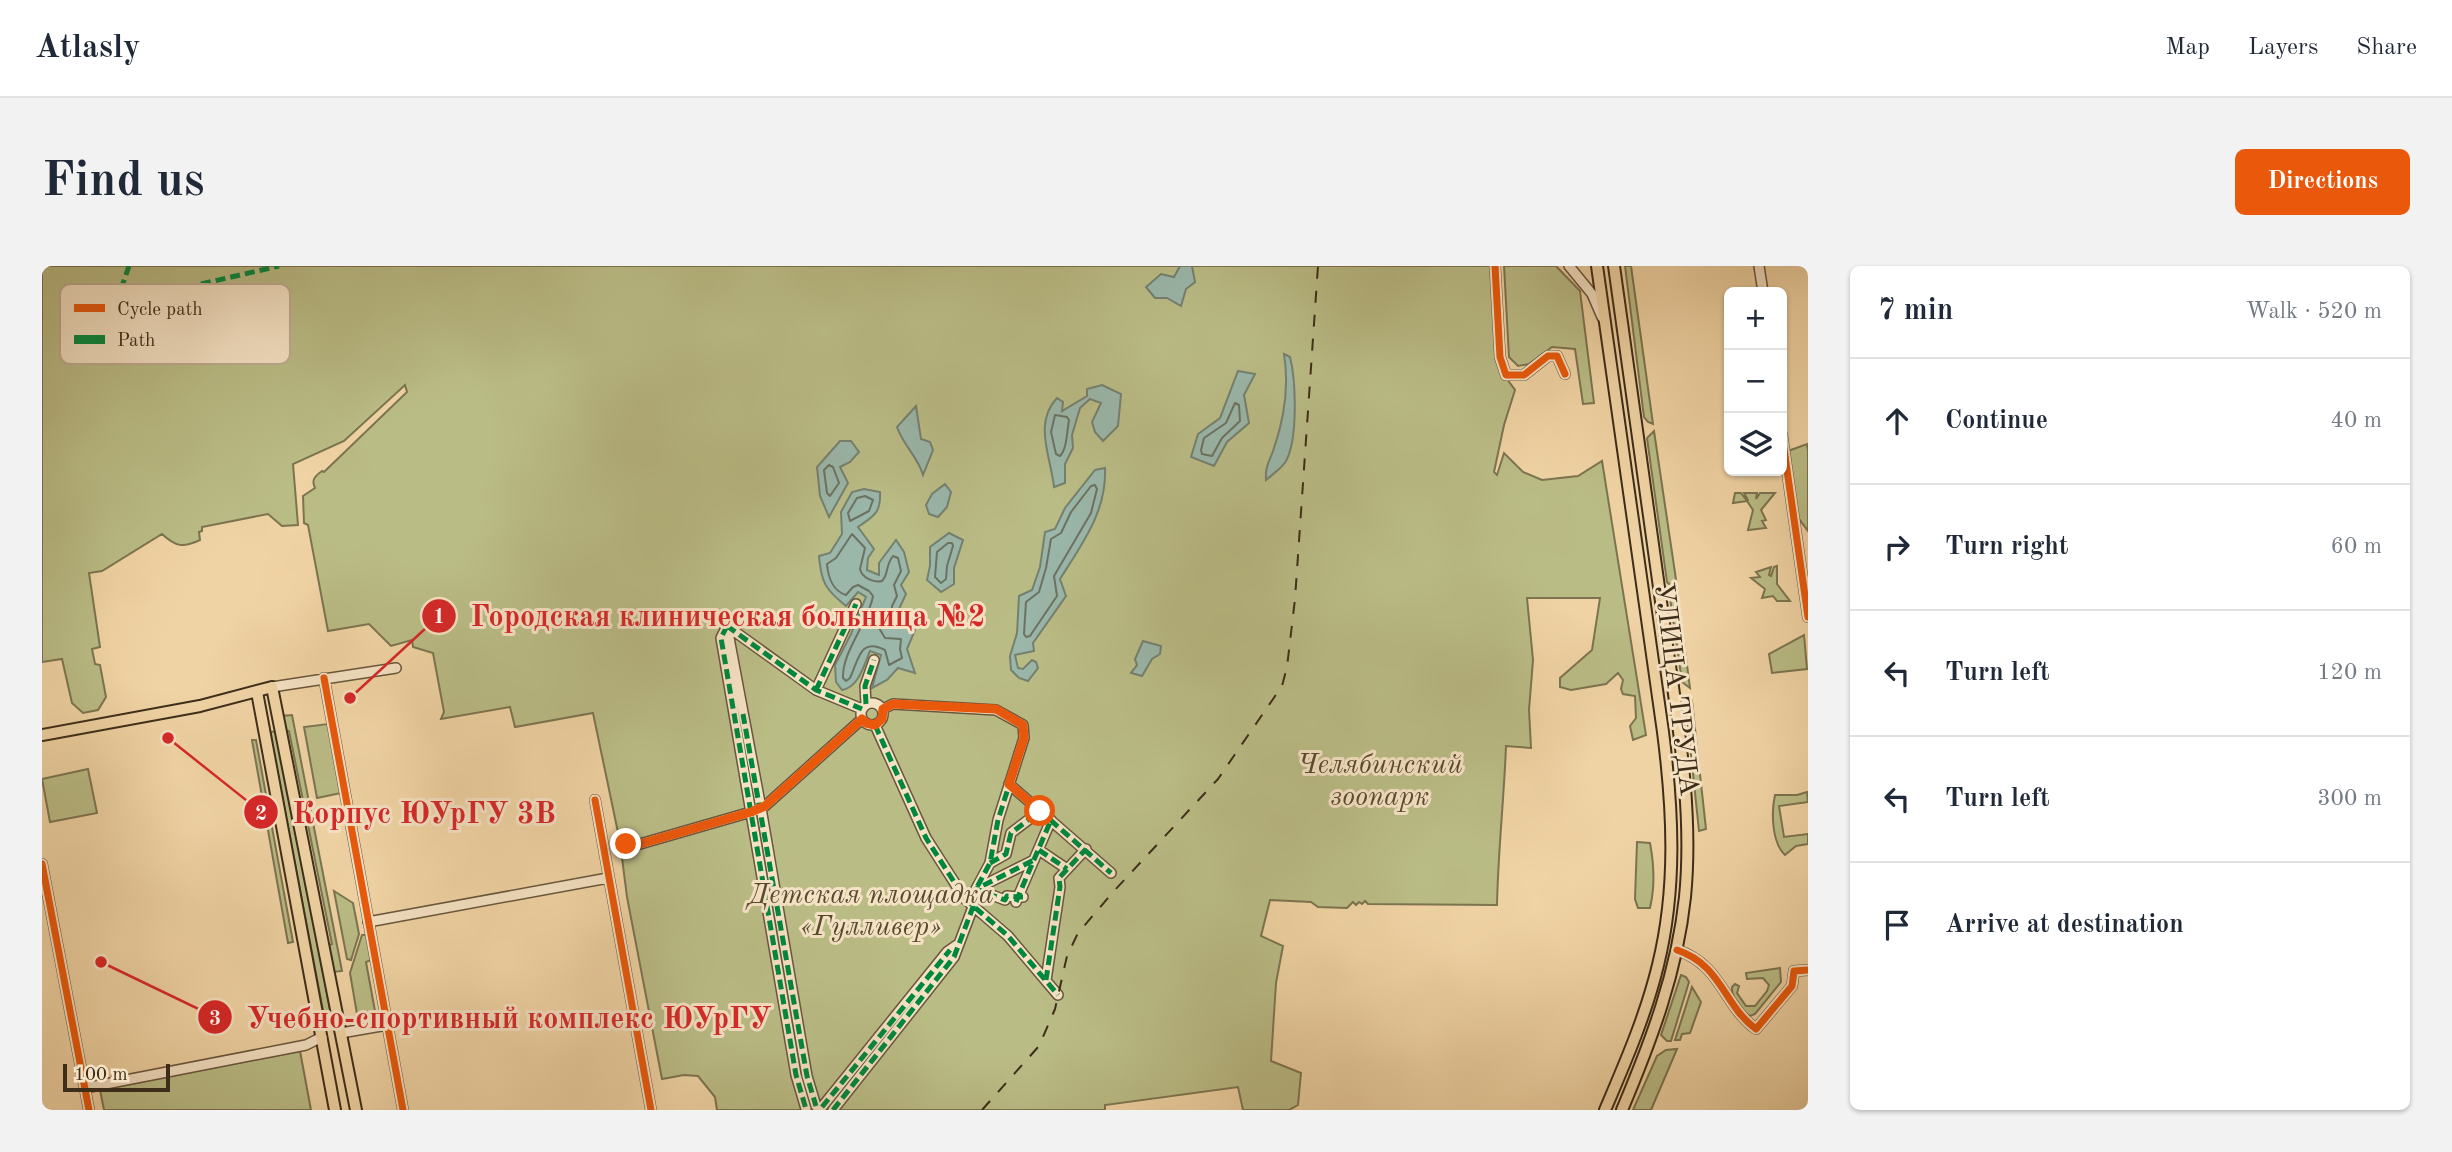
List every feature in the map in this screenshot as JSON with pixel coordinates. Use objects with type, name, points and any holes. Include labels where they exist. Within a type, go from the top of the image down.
[{"type":"main road","name":"УЛИЦА ТРУДА","points":[[1597,266],[1667,767],[1672,852],[1662,946],[1634,1041],[1605,1110]]},
{"type":"main road","name":"УЛИЦА ТРУДА","points":[[1614,266],[1683,766],[1688,852],[1685,895],[1673,970],[1650,1045],[1622,1110]]},
{"type":"main road","points":[[42,735],[200,706],[272,687],[356,1110]]},
{"type":"main road","points":[[257,692],[335,1110]]},
{"type":"main road","points":[[265,735],[271,727],[277,727],[281,732]]},
{"type":"main road","points":[[1662,946],[1677,950]]},
{"type":"main road","points":[[322,1037],[341,1033]]},
{"type":"street","points":[[1495,266],[1500,357],[1506,374],[1524,375],[1548,356],[1556,356],[1565,374]]},
{"type":"street","points":[[1569,266],[1592,294],[1605,327]]},
{"type":"street","points":[[1759,266],[1762,287]]},
{"type":"street","points":[[1787,470],[1808,617]]},
{"type":"street","points":[[816,690],[856,604]]},
{"type":"street","points":[[727,626],[816,690],[864,711]]},
{"type":"street","points":[[727,626],[815,1109]]},
{"type":"street","points":[[727,626],[721,638],[796,1075],[815,1109]]},
{"type":"street","points":[[874,660],[865,686],[864,711],[866,723],[878,723]]},
{"type":"street","points":[[272,687],[396,668]]},
{"type":"street","points":[[324,678],[403,1110]]},
{"type":"street","points":[[626,844],[633,846],[761,808],[864,711],[874,703],[883,709]]},
{"type":"street","points":[[833,1110],[954,957],[973,907],[976,889],[990,863],[998,820],[1024,738],[1023,725],[996,709],[893,704],[883,709]]},
{"type":"street","points":[[878,723],[883,716],[883,709]]},
{"type":"street","points":[[878,723],[926,838],[973,907],[1008,936],[1058,995]]},
{"type":"street","points":[[1009,784],[1111,873]]},
{"type":"street","points":[[595,800],[651,1110]]},
{"type":"street","points":[[990,863],[1006,854],[1011,833],[1040,811]]},
{"type":"street","points":[[976,889],[1004,900],[1007,895],[1019,899],[1051,820]]},
{"type":"street","points":[[1046,980],[1060,887],[1059,878],[1086,849]]},
{"type":"street","points":[[1039,850],[1067,869]]},
{"type":"street","points":[[976,889],[1034,860]]},
{"type":"street","points":[[42,864],[89,1110]]},
{"type":"street","points":[[368,922],[608,878]]},
{"type":"street","points":[[815,1109],[947,951],[957,945]]},
{"type":"street","points":[[1677,950],[1707,967],[1743,1018],[1756,1029],[1792,986],[1794,971],[1808,970]]},
{"type":"street","points":[[341,1033],[387,1025]]},
{"type":"street","points":[[85,1088],[306,1045],[322,1037]]},
{"type":"green space","points":[[42,266],[1498,266],[1499,368],[1515,390],[1494,472],[1497,475],[1504,453],[1523,472],[1542,480],[1578,476],[1602,461],[1646,735],[1633,740],[1630,726],[1636,718],[1635,696],[1623,694],[1623,680],[1618,673],[1606,684],[1571,690],[1560,687],[1560,678],[1592,650],[1600,598],[1527,598],[1533,660],[1529,710],[1531,748],[1506,746],[1497,905],[1368,904],[1365,901],[1356,905],[1353,902],[1347,908],[1318,907],[1311,902],[1270,900],[1261,936],[1283,946],[1276,983],[1271,1061],[1301,1073],[1298,1105],[1289,1110],[1243,1110],[1238,1087],[1105,1105],[1105,1110],[717,1110],[715,1097],[698,1076],[684,1075],[662,1079],[627,897],[620,842],[593,713],[515,727],[510,707],[441,719],[444,712],[433,653],[413,647],[412,640],[391,646],[369,624],[328,631],[308,525],[304,523],[303,496],[315,488],[314,480],[317,475],[324,472],[407,392],[405,385],[344,441],[293,464],[298,525],[282,526],[268,514],[202,527],[199,532],[200,540],[189,544],[176,544],[162,534],[102,571],[89,573],[100,647],[92,649],[95,664],[100,665],[106,697],[98,710],[83,713],[72,703],[62,659],[42,662]]},
{"type":"green space","points":[[1504,266],[1556,266],[1580,291],[1594,403],[1583,404],[1575,349],[1552,347],[1529,364],[1518,366],[1509,357]]},
{"type":"green space","points":[[1625,266],[1631,266],[1653,424],[1644,417]]},
{"type":"green space","points":[[1654,431],[1678,593],[1667,582],[1647,438]]},
{"type":"green space","points":[[1807,444],[1808,531],[1797,516],[1788,451]]},
{"type":"green space","points":[[1735,493],[1741,493],[1747,501],[1733,503]]},
{"type":"green space","points":[[1744,493],[1757,493],[1756,499],[1760,493],[1775,493],[1761,510],[1766,520],[1762,521],[1766,528],[1748,530],[1753,510]]},
{"type":"green space","points":[[1777,566],[1777,584],[1790,601],[1777,601],[1773,596],[1762,598],[1765,589],[1751,578],[1760,577],[1756,572],[1771,567],[1771,576]]},
{"type":"green space","points":[[1670,598],[1679,604],[1690,688],[1682,682]]},
{"type":"green space","points":[[1804,635],[1807,669],[1772,673],[1769,654]]},
{"type":"green space","points":[[1692,701],[1706,829],[1699,831],[1686,707]]},
{"type":"green space","points":[[292,715],[342,971],[333,972],[329,945],[332,944],[289,731],[285,730],[281,716]]},
{"type":"green space","points":[[328,724],[341,793],[317,798],[304,727]]},
{"type":"green space","points":[[277,731],[332,1020],[325,1021],[270,732]]},
{"type":"green space","points":[[252,740],[256,740],[293,942],[288,943]]},
{"type":"green space","points":[[88,769],[97,813],[50,822],[42,779]]},
{"type":"green space","points":[[1807,792],[1808,802],[1779,806],[1784,837],[1808,834],[1808,844],[1796,846],[1785,855],[1777,843],[1774,827],[1775,795]]},
{"type":"green space","points":[[1637,842],[1650,843],[1653,892],[1650,908],[1638,908],[1635,899]]},
{"type":"green space","points":[[334,891],[353,903],[359,934],[351,960],[347,959]]},
{"type":"green space","points":[[362,935],[367,935],[371,960],[366,962],[375,1011],[357,1014],[350,973]]},
{"type":"green space","points":[[1780,968],[1781,982],[1755,1014],[1747,1014],[1735,999],[1732,987],[1735,984],[1739,986],[1737,993],[1746,1006],[1755,1006],[1769,985],[1763,978],[1747,979],[1746,973]]},
{"type":"green space","points":[[1681,975],[1689,982],[1671,1041],[1667,1041],[1661,1035]]},
{"type":"green space","points":[[1692,987],[1701,1002],[1690,1033],[1682,1034],[1680,1040],[1675,1040]]},
{"type":"green space","points":[[1677,1049],[1651,1110],[1633,1110],[1657,1056],[1666,1050]]},
{"type":"green space","points":[[300,1051],[311,1110],[104,1110],[100,1090]]},
{"type":"water","points":[[1180,266],[1192,266],[1195,282],[1186,289],[1181,306],[1167,298],[1155,298],[1146,287],[1161,274],[1174,277]]},
{"type":"water","points":[[1284,354],[1290,357],[1294,380],[1293,439],[1286,461],[1266,480],[1267,467],[1278,437],[1285,402]]},
{"type":"water","points":[[1238,371],[1255,374],[1244,395],[1249,423],[1227,442],[1214,466],[1191,457],[1198,434],[1220,418]]},
{"type":"water","points":[[1102,385],[1121,394],[1118,426],[1103,441],[1095,432],[1092,422],[1101,403],[1090,399],[1080,408],[1072,435],[1073,448],[1065,464],[1065,483],[1054,487],[1045,441],[1046,418],[1050,408],[1057,398],[1063,402],[1062,411],[1087,396],[1087,389]]},
{"type":"water","points":[[916,406],[921,439],[930,442],[933,450],[923,475],[897,427]]},
{"type":"water","points":[[840,441],[851,441],[859,452],[850,462],[840,467],[848,483],[829,517],[820,496],[817,467]]},
{"type":"water","points":[[1105,468],[1102,499],[1092,526],[1060,579],[1066,596],[1033,643],[1034,651],[1015,655],[1018,668],[1023,669],[1032,660],[1038,668],[1028,681],[1019,678],[1011,670],[1010,656],[1017,633],[1019,596],[1032,590],[1040,567],[1045,532],[1055,529],[1065,508],[1095,470]]},
{"type":"water","points":[[945,484],[951,492],[947,507],[938,517],[929,514],[926,505],[932,494]]},
{"type":"water","points":[[864,489],[880,492],[875,513],[858,527],[874,549],[868,558],[867,570],[879,575],[879,563],[896,540],[904,552],[909,572],[901,585],[906,594],[899,609],[901,612],[905,611],[915,630],[907,649],[915,673],[898,668],[887,680],[872,688],[881,655],[870,651],[857,680],[842,690],[836,682],[835,665],[866,597],[858,592],[846,606],[839,600],[823,579],[819,556],[830,553],[842,534],[841,512],[852,492]]},
{"type":"water","points":[[949,533],[963,540],[954,568],[954,584],[941,592],[927,580],[930,547]]},
{"type":"water","points":[[1143,641],[1161,646],[1160,654],[1152,659],[1142,676],[1131,673],[1137,665],[1135,659]]},
{"type":"railway","points":[[982,1110],[1039,1046],[1055,1009],[1067,956],[1078,933],[1218,779],[1282,686],[1287,667],[1295,599],[1318,266]]},
{"type":"marked path","points":[[123,284],[129,266]]},
{"type":"marked path","points":[[201,284],[279,266]]},
{"type":"marked path","points":[[816,690],[856,604]]},
{"type":"marked path","points":[[727,626],[721,638],[796,1075],[806,1109]]},
{"type":"marked path","points":[[727,626],[816,690],[862,709]]},
{"type":"marked path","points":[[866,704],[865,686],[874,660]]},
{"type":"marked path","points":[[833,1110],[954,957],[973,907],[976,889],[990,863],[998,820],[1024,738],[1023,725],[996,710],[893,704],[883,709]]},
{"type":"marked path","points":[[743,714],[807,1076],[816,1106]]},
{"type":"marked path","points":[[626,844],[633,846],[765,806],[862,719]]},
{"type":"marked path","points":[[875,725],[926,838],[965,899],[1008,936],[1058,995]]},
{"type":"marked path","points":[[1009,784],[1040,811]]},
{"type":"marked path","points":[[990,863],[1006,854],[1011,833],[1040,811],[1111,873]]},
{"type":"marked path","points":[[1023,897],[1018,897],[1051,820]]},
{"type":"marked path","points":[[1046,980],[1060,887],[1059,878],[1086,849]]},
{"type":"marked path","points":[[1039,850],[1067,869]]},
{"type":"marked path","points":[[1016,902],[1018,897],[1007,896],[1005,900],[976,889],[1034,860]]},
{"type":"marked path","points":[[822,1107],[950,950]]},
{"type":"cycle path","points":[[1495,266],[1500,357],[1506,375],[1524,375],[1548,356],[1557,356],[1565,374]]},
{"type":"cycle path","points":[[1787,470],[1808,617]]},
{"type":"cycle path","points":[[324,678],[403,1110]]},
{"type":"cycle path","points":[[595,800],[651,1110]]},
{"type":"cycle path","points":[[42,864],[89,1110]]},
{"type":"cycle path","points":[[1677,950],[1704,965],[1736,1009],[1756,1029],[1792,986],[1794,971],[1808,970]]},
{"type":"place","name":"Городская клиническая больница №2","points":[[350,698]]},
{"type":"place","name":"Корпус ЮУрГУ 3В","points":[[168,738]]},
{"type":"place","name":"Учебно-спортивный комплекс ЮУрГУ","points":[[101,962]]},
{"type":"route","points":[[626,844],[633,846],[765,806],[862,719],[875,725],[882,719],[883,709],[893,704],[996,709],[1023,725],[1024,738],[1009,784],[1040,811]]},
{"type":"park label","name":"Челябинский зоопарк","points":[[1380,779]]},
{"type":"park label","name":"Детская площадка «Гулливер»","points":[[871,909]]}]
